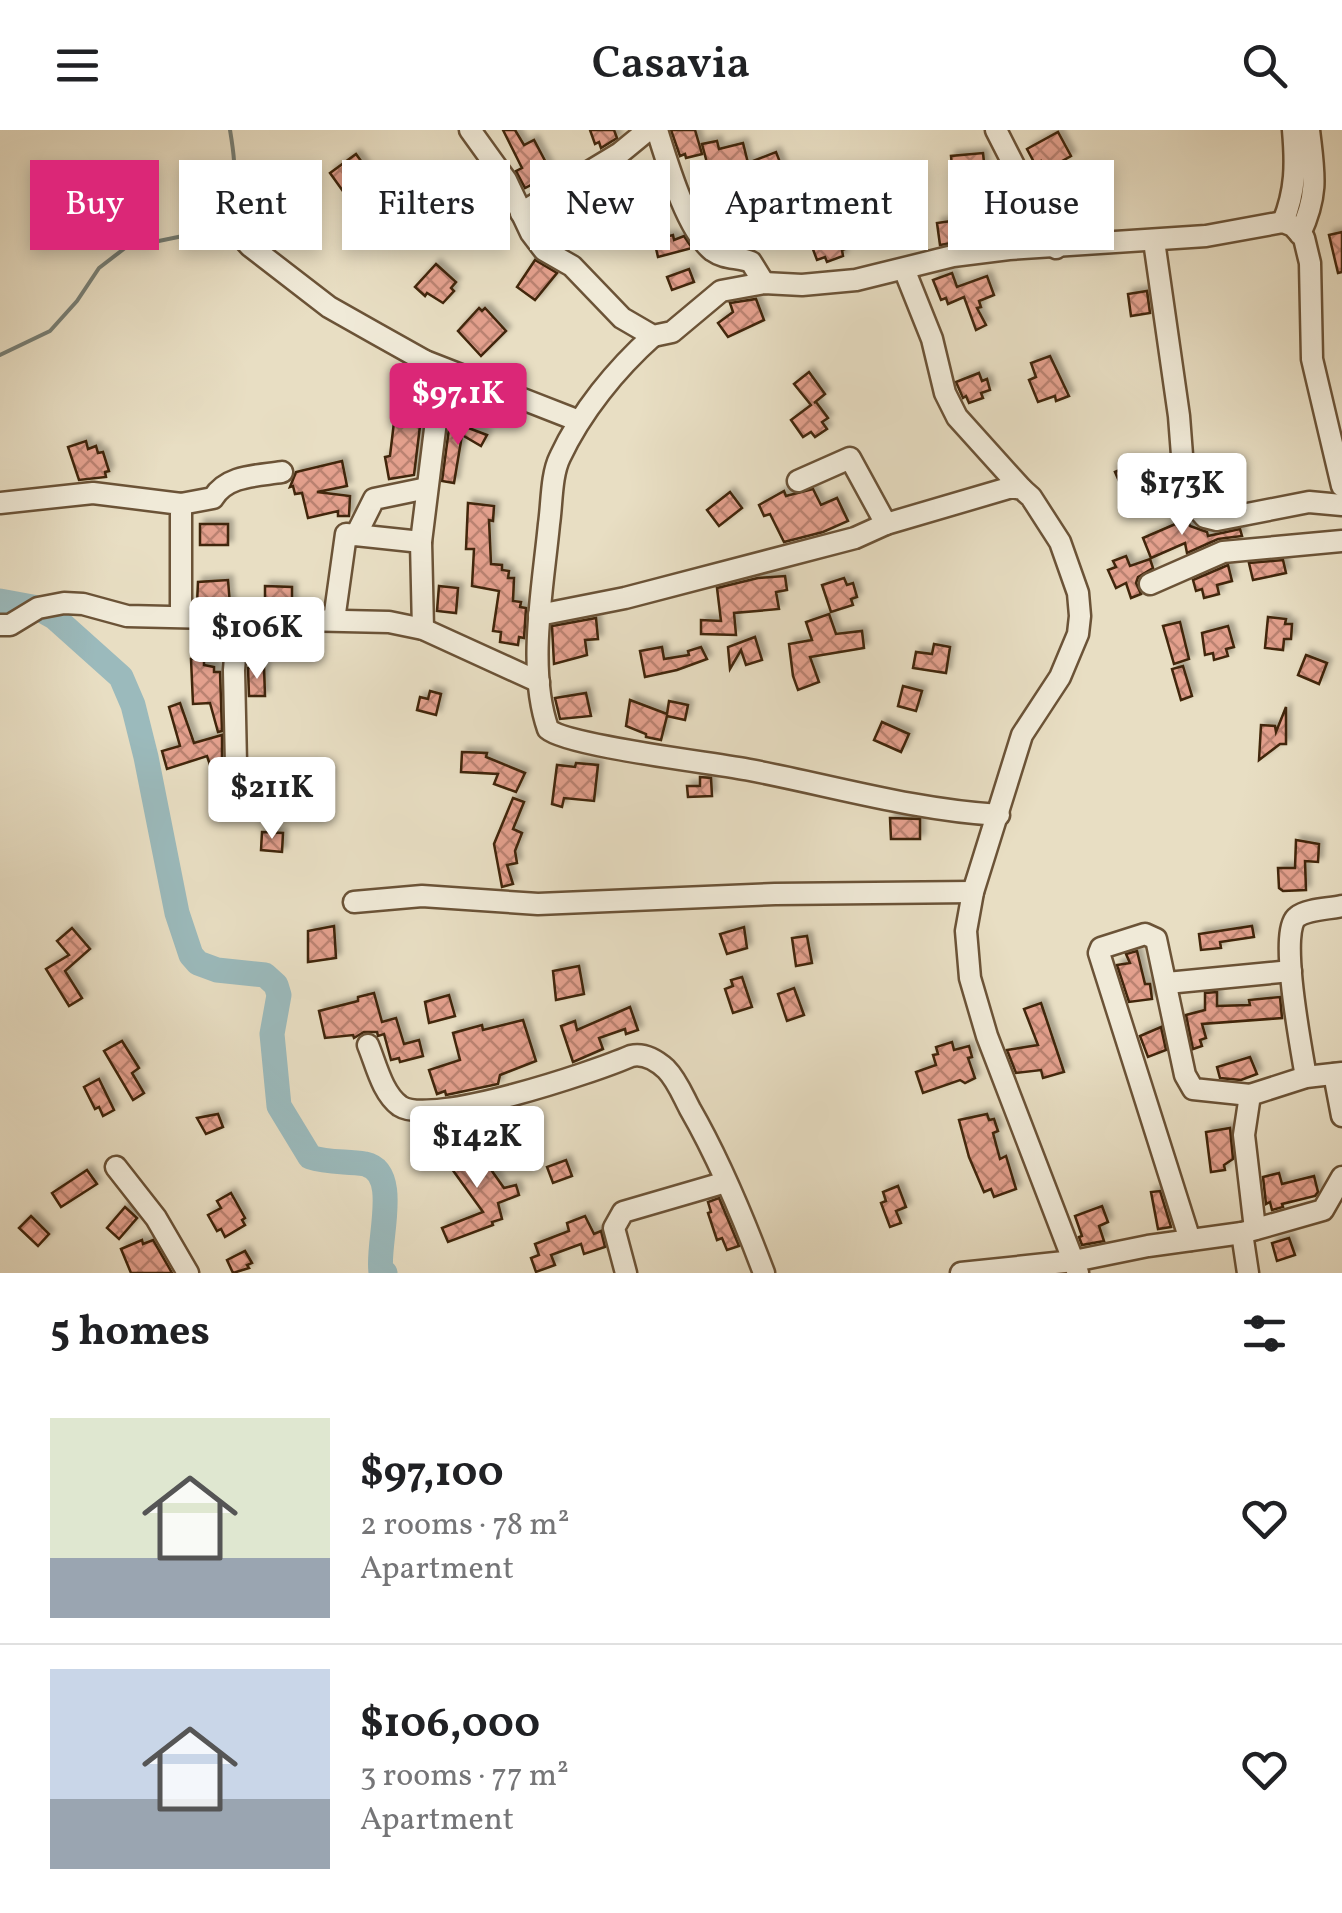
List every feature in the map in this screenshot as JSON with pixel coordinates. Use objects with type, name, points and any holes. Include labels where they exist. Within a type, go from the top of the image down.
[{"type":"street","points":[[470,130],[506,180],[544,250],[572,266],[622,318],[653,336],[672,332],[720,290],[764,282],[802,285],[856,280],[954,256],[1001,250]]},
{"type":"street","points":[[521,213],[620,153],[648,130]]},
{"type":"street","points":[[656,130],[679,195],[709,248],[724,257],[751,262],[764,282]]},
{"type":"street","points":[[996,130],[1011,160]]},
{"type":"street","points":[[1291,228],[1296,164],[1293,130]]},
{"type":"street","points":[[1114,244],[1291,228],[1313,206],[1308,130]]},
{"type":"street","points":[[1291,228],[1304,238],[1310,263],[1312,359],[1332,396],[1342,486]]},
{"type":"street","points":[[1154,241],[1184,481],[1196,507],[1205,517],[1217,520],[1309,502],[1342,505]]},
{"type":"street","points":[[255,250],[330,307],[425,362],[580,421]]},
{"type":"street","points":[[904,269],[932,339],[944,393],[957,417],[1031,497],[1060,542],[1078,593],[1078,634],[1060,678],[1022,735],[974,892],[966,932],[970,978],[987,1036],[1076,1267]]},
{"type":"street","points":[[653,336],[580,421],[557,461],[540,615],[539,682],[546,724],[554,734],[750,770],[847,793],[999,815]]},
{"type":"street","points":[[424,628],[421,542],[437,413],[425,362]]},
{"type":"street","points":[[798,481],[850,458],[886,524]]},
{"type":"street","points":[[0,502],[93,494],[181,504],[213,498],[231,481],[282,472]]},
{"type":"street","points":[[357,533],[374,499],[426,488]]},
{"type":"street","points":[[540,615],[746,567],[1012,488],[1022,489]]},
{"type":"street","points":[[181,504],[181,615]]},
{"type":"street","points":[[334,620],[345,536],[357,533],[421,542]]},
{"type":"street","points":[[1150,584],[1223,552],[1342,540]]},
{"type":"street","points":[[0,625],[10,625],[38,608],[64,604],[83,604],[127,616],[389,622],[424,628],[539,682]]},
{"type":"street","points":[[236,764],[234,670],[238,618]]},
{"type":"street","points":[[354,902],[422,896],[538,904],[775,894],[974,892]]},
{"type":"street","points":[[1306,1078],[1291,971],[1290,927],[1293,919],[1302,914],[1342,906]]},
{"type":"street","points":[[1190,1240],[1099,953],[1101,948],[1151,934],[1156,939],[1185,1075],[1192,1088],[1250,1095],[1306,1078],[1338,1074],[1342,1116]]},
{"type":"street","points":[[1167,983],[1291,971]]},
{"type":"street","points":[[368,1045],[392,1098],[404,1109],[419,1110],[449,1109],[497,1098],[631,1056],[647,1056],[665,1068],[675,1081],[706,1137],[744,1218],[764,1273]]},
{"type":"street","points":[[1248,1273],[1244,1135],[1250,1095]]},
{"type":"street","points":[[116,1167],[156,1218],[188,1273]]},
{"type":"street","points":[[626,1273],[614,1228],[624,1212],[726,1182]]},
{"type":"street","points":[[961,1273],[1076,1267],[1190,1240],[1248,1231],[1324,1210],[1341,1185]]},
{"type":"building","points":[[503,130],[515,130],[524,145],[534,140],[545,160],[530,160],[530,185],[525,188],[516,171],[522,168]]},
{"type":"building","points":[[590,130],[614,130],[617,138],[601,148],[599,142],[595,144]]},
{"type":"building","points":[[671,130],[695,130],[702,154],[680,156]]},
{"type":"building","points":[[1058,132],[1071,156],[1064,160],[1033,160],[1027,149]]},
{"type":"building","points":[[717,141],[719,149],[743,143],[747,160],[706,160],[702,144]]},
{"type":"building","points":[[776,152],[779,160],[756,160]]},
{"type":"building","points":[[983,153],[984,160],[951,160],[951,156]]},
{"type":"building","points":[[342,164],[342,190],[330,173]]},
{"type":"building","points":[[948,221],[948,244],[940,245],[937,223]]},
{"type":"building","points":[[1342,232],[1342,272],[1338,273],[1329,235]]},
{"type":"building","points":[[670,236],[674,240],[684,236],[690,249],[658,257],[656,250],[670,250]]},
{"type":"building","points":[[813,250],[842,250],[843,256],[827,262],[825,257],[817,260]]},
{"type":"building","points":[[535,260],[557,273],[535,300],[517,287]]},
{"type":"building","points":[[436,264],[456,282],[451,288],[454,291],[443,303],[415,287]]},
{"type":"building","points":[[689,269],[694,282],[672,290],[667,277]]},
{"type":"building","points":[[952,273],[957,287],[987,276],[994,295],[979,301],[981,307],[977,308],[986,325],[976,330],[964,297],[948,304],[946,298],[941,300],[933,280]]},
{"type":"building","points":[[1147,291],[1150,313],[1131,316],[1128,294]]},
{"type":"building","points":[[756,299],[764,320],[728,337],[718,323],[733,312],[730,303]]},
{"type":"building","points":[[479,308],[485,308],[506,331],[481,356],[458,331]]},
{"type":"building","points":[[1050,356],[1069,396],[1038,402],[1029,380],[1036,377],[1031,363]]},
{"type":"building","points":[[809,372],[825,394],[814,403],[828,418],[822,422],[827,429],[815,437],[811,432],[803,437],[791,420],[811,405],[794,384]]},
{"type":"building","points":[[979,373],[982,381],[987,379],[990,390],[981,393],[983,398],[969,403],[956,382]]},
{"type":"building","points":[[450,421],[487,435],[481,446],[462,435],[454,483],[442,481]]},
{"type":"building","points":[[394,422],[420,426],[414,475],[389,479],[385,457],[390,456]]},
{"type":"building","points":[[86,441],[88,449],[96,446],[98,453],[103,452],[109,471],[105,472],[106,477],[79,480],[68,447]]},
{"type":"building","points":[[342,461],[347,486],[317,492],[350,496],[349,516],[338,516],[338,511],[308,518],[302,493],[295,494],[293,486],[290,487],[296,472]]},
{"type":"building","points":[[1131,465],[1141,489],[1125,495],[1115,472]]},
{"type":"building","points":[[813,489],[821,505],[837,498],[848,521],[784,542],[770,514],[764,516],[759,505],[784,491],[786,496]]},
{"type":"building","points":[[730,492],[742,508],[719,526],[707,510]]},
{"type":"building","points":[[468,503],[494,506],[493,521],[489,520],[491,564],[502,565],[502,570],[509,571],[508,578],[514,578],[513,601],[526,608],[524,638],[519,637],[518,645],[500,642],[501,632],[493,631],[499,591],[472,586],[474,549],[466,549]]},
{"type":"building","points":[[1187,519],[1190,526],[1207,532],[1208,536],[1240,529],[1242,536],[1218,539],[1187,553],[1185,543],[1151,558],[1143,538]]},
{"type":"building","points":[[200,524],[228,524],[228,545],[200,545]]},
{"type":"building","points":[[1126,556],[1130,566],[1150,559],[1153,568],[1138,577],[1136,583],[1141,594],[1131,598],[1126,583],[1116,588],[1108,570],[1116,567],[1113,561]]},
{"type":"building","points":[[1283,560],[1286,573],[1253,580],[1249,563]]},
{"type":"building","points":[[1228,565],[1232,581],[1217,585],[1219,594],[1204,598],[1202,589],[1196,591],[1193,580]]},
{"type":"building","points":[[785,576],[787,590],[776,592],[779,609],[734,613],[736,635],[701,634],[701,620],[721,621],[717,588]]},
{"type":"building","points":[[844,578],[847,585],[853,583],[857,597],[851,599],[853,605],[831,612],[822,585]]},
{"type":"building","points":[[228,580],[230,605],[197,604],[198,582]]},
{"type":"building","points":[[265,586],[292,587],[292,606],[270,606],[270,601],[265,600]]},
{"type":"building","points":[[439,586],[458,588],[456,613],[437,611]]},
{"type":"building","points":[[829,614],[836,634],[862,631],[864,648],[810,657],[819,682],[798,690],[789,644],[812,640],[806,622]]},
{"type":"building","points":[[1268,617],[1286,619],[1285,624],[1292,624],[1291,639],[1284,639],[1283,650],[1265,648]]},
{"type":"building","points":[[596,618],[598,639],[585,640],[587,655],[554,664],[552,626]]},
{"type":"building","points":[[1180,622],[1189,659],[1174,664],[1163,626]]},
{"type":"building","points":[[1228,626],[1234,647],[1226,649],[1228,656],[1214,660],[1213,653],[1205,655],[1202,633]]},
{"type":"building","points":[[755,637],[762,660],[746,665],[741,650],[730,669],[728,647]]},
{"type":"building","points":[[934,644],[950,647],[946,673],[913,668],[916,652],[932,654]]},
{"type":"building","points":[[662,647],[664,659],[689,655],[688,651],[701,647],[707,659],[645,677],[640,651]]},
{"type":"building","points":[[1306,655],[1327,663],[1319,684],[1298,675]]},
{"type":"building","points":[[204,658],[204,665],[220,672],[222,731],[218,732],[210,703],[193,704],[191,659]]},
{"type":"building","points":[[1183,666],[1192,696],[1181,700],[1172,669]]},
{"type":"building","points":[[264,667],[265,696],[249,696],[248,668]]},
{"type":"building","points":[[903,686],[922,691],[916,711],[898,706]]},
{"type":"building","points":[[430,691],[441,694],[436,715],[417,710],[420,697],[428,699]]},
{"type":"building","points":[[586,693],[591,716],[560,719],[555,698]]},
{"type":"building","points":[[630,700],[667,714],[669,701],[688,705],[685,720],[667,716],[661,740],[646,737],[626,726]]},
{"type":"building","points":[[180,703],[194,743],[222,735],[222,761],[210,765],[207,756],[167,769],[162,751],[180,746],[169,707]]},
{"type":"building","points":[[1286,707],[1286,744],[1280,744],[1259,760],[1261,725],[1275,726],[1276,732]]},
{"type":"building","points":[[882,722],[909,734],[901,752],[874,740]]},
{"type":"building","points":[[462,752],[487,753],[486,757],[525,773],[516,792],[494,784],[498,774],[461,772]]},
{"type":"building","points":[[576,763],[598,765],[594,801],[564,798],[562,807],[552,804],[557,765],[575,767]]},
{"type":"building","points":[[309,770],[329,772],[326,793],[307,791]]},
{"type":"building","points":[[700,777],[711,778],[712,796],[688,797],[687,786],[700,786]]},
{"type":"building","points":[[513,798],[524,802],[513,829],[522,833],[515,851],[517,863],[507,865],[513,884],[502,887],[494,844]]},
{"type":"building","points":[[890,818],[920,819],[920,839],[891,839]]},
{"type":"building","points":[[262,832],[283,833],[282,852],[261,850]]},
{"type":"building","points":[[1296,840],[1319,844],[1318,862],[1305,861],[1306,890],[1283,891],[1279,888],[1278,868],[1295,868]]},
{"type":"building","points":[[334,926],[336,958],[308,962],[308,931]]},
{"type":"building","points":[[1252,926],[1254,937],[1220,942],[1221,948],[1201,950],[1199,934]]},
{"type":"building","points":[[744,927],[747,948],[727,954],[720,934]]},
{"type":"building","points":[[72,928],[90,949],[65,971],[82,998],[69,1006],[46,969],[69,955],[57,941]]},
{"type":"building","points":[[807,936],[812,963],[796,966],[792,938]]},
{"type":"building","points":[[1137,951],[1152,999],[1129,1002],[1117,965],[1130,963],[1126,954]]},
{"type":"building","points":[[579,966],[584,994],[556,1000],[553,971]]},
{"type":"building","points":[[742,977],[752,1007],[733,1013],[725,989],[733,986],[731,980]]},
{"type":"building","points":[[794,988],[804,1015],[787,1021],[778,994]]},
{"type":"building","points":[[1217,992],[1217,1006],[1250,1005],[1249,1000],[1280,997],[1282,1018],[1202,1024],[1206,1038],[1200,1040],[1202,1046],[1193,1049],[1186,1015],[1205,1010],[1205,993]]},
{"type":"building","points":[[374,993],[382,1022],[396,1018],[404,1044],[419,1040],[423,1056],[400,1062],[399,1058],[391,1060],[384,1034],[378,1036],[377,1032],[364,1032],[354,1038],[325,1038],[319,1011]]},
{"type":"building","points":[[449,995],[455,1016],[429,1023],[425,1002]]},
{"type":"building","points":[[1041,1003],[1064,1072],[1043,1078],[1041,1070],[1016,1073],[1007,1050],[1038,1045],[1024,1009]]},
{"type":"building","points":[[630,1007],[638,1030],[626,1034],[625,1029],[599,1038],[603,1049],[573,1062],[561,1026],[575,1021],[577,1030]]},
{"type":"building","points":[[523,1020],[536,1061],[500,1075],[498,1084],[437,1094],[429,1070],[460,1060],[453,1033]]},
{"type":"building","points":[[1161,1027],[1166,1050],[1148,1057],[1140,1036]]},
{"type":"building","points":[[122,1041],[139,1068],[132,1073],[144,1093],[133,1100],[104,1051]]},
{"type":"building","points":[[952,1042],[954,1050],[969,1046],[972,1057],[968,1058],[975,1078],[923,1093],[916,1072],[936,1065],[936,1047]]},
{"type":"building","points":[[1250,1057],[1257,1074],[1241,1080],[1220,1078],[1217,1067]]},
{"type":"building","points":[[99,1079],[114,1110],[103,1116],[84,1087]]},
{"type":"building","points":[[218,1114],[223,1127],[206,1134],[197,1118]]},
{"type":"building","points":[[987,1114],[989,1120],[994,1119],[998,1131],[993,1133],[1000,1159],[1006,1156],[1016,1189],[994,1197],[991,1189],[984,1192],[959,1120]]},
{"type":"building","points":[[1230,1128],[1233,1159],[1224,1165],[1225,1170],[1211,1172],[1206,1132]]},
{"type":"building","points":[[470,1140],[504,1188],[516,1185],[519,1195],[498,1203],[502,1219],[492,1222],[493,1225],[448,1242],[442,1228],[483,1212],[444,1158]]},
{"type":"building","points":[[566,1160],[572,1176],[553,1183],[547,1167]]},
{"type":"building","points":[[87,1170],[97,1184],[61,1207],[52,1193]]},
{"type":"building","points":[[1279,1173],[1282,1184],[1314,1176],[1318,1192],[1272,1210],[1270,1202],[1266,1204],[1263,1177]]},
{"type":"building","points":[[898,1186],[906,1207],[896,1211],[901,1223],[890,1227],[881,1203],[886,1201],[883,1192]]},
{"type":"building","points":[[1160,1191],[1171,1227],[1158,1229],[1151,1192]]},
{"type":"building","points":[[231,1193],[245,1225],[225,1237],[208,1215],[221,1208],[217,1201]]},
{"type":"building","points":[[719,1198],[739,1246],[727,1250],[722,1238],[717,1240],[708,1213],[708,1202]]},
{"type":"building","points":[[1102,1206],[1108,1222],[1099,1226],[1104,1241],[1082,1245],[1075,1216]]},
{"type":"building","points":[[125,1207],[137,1218],[119,1239],[107,1228]]},
{"type":"building","points":[[31,1216],[49,1234],[38,1246],[19,1228]]},
{"type":"building","points":[[585,1216],[594,1234],[601,1231],[605,1247],[584,1254],[581,1244],[551,1255],[555,1265],[536,1272],[531,1258],[539,1255],[535,1244],[569,1231],[567,1223]]},
{"type":"building","points":[[1289,1238],[1295,1255],[1277,1261],[1272,1243]]},
{"type":"building","points":[[142,1240],[143,1244],[153,1240],[172,1273],[131,1273],[121,1249]]},
{"type":"building","points":[[245,1251],[252,1263],[247,1265],[249,1268],[233,1273],[227,1260]]},
{"type":"waterway","points":[[0,355],[50,331],[99,268],[125,248],[207,231],[233,184],[230,130]]},
{"type":"waterway","points":[[0,601],[38,608],[54,617],[121,677],[133,705],[177,913],[191,955],[198,963],[217,970],[265,975],[276,985],[279,995],[272,1034],[279,1106],[310,1157],[365,1164],[376,1170],[385,1194],[380,1260],[381,1272],[385,1273]]}]
